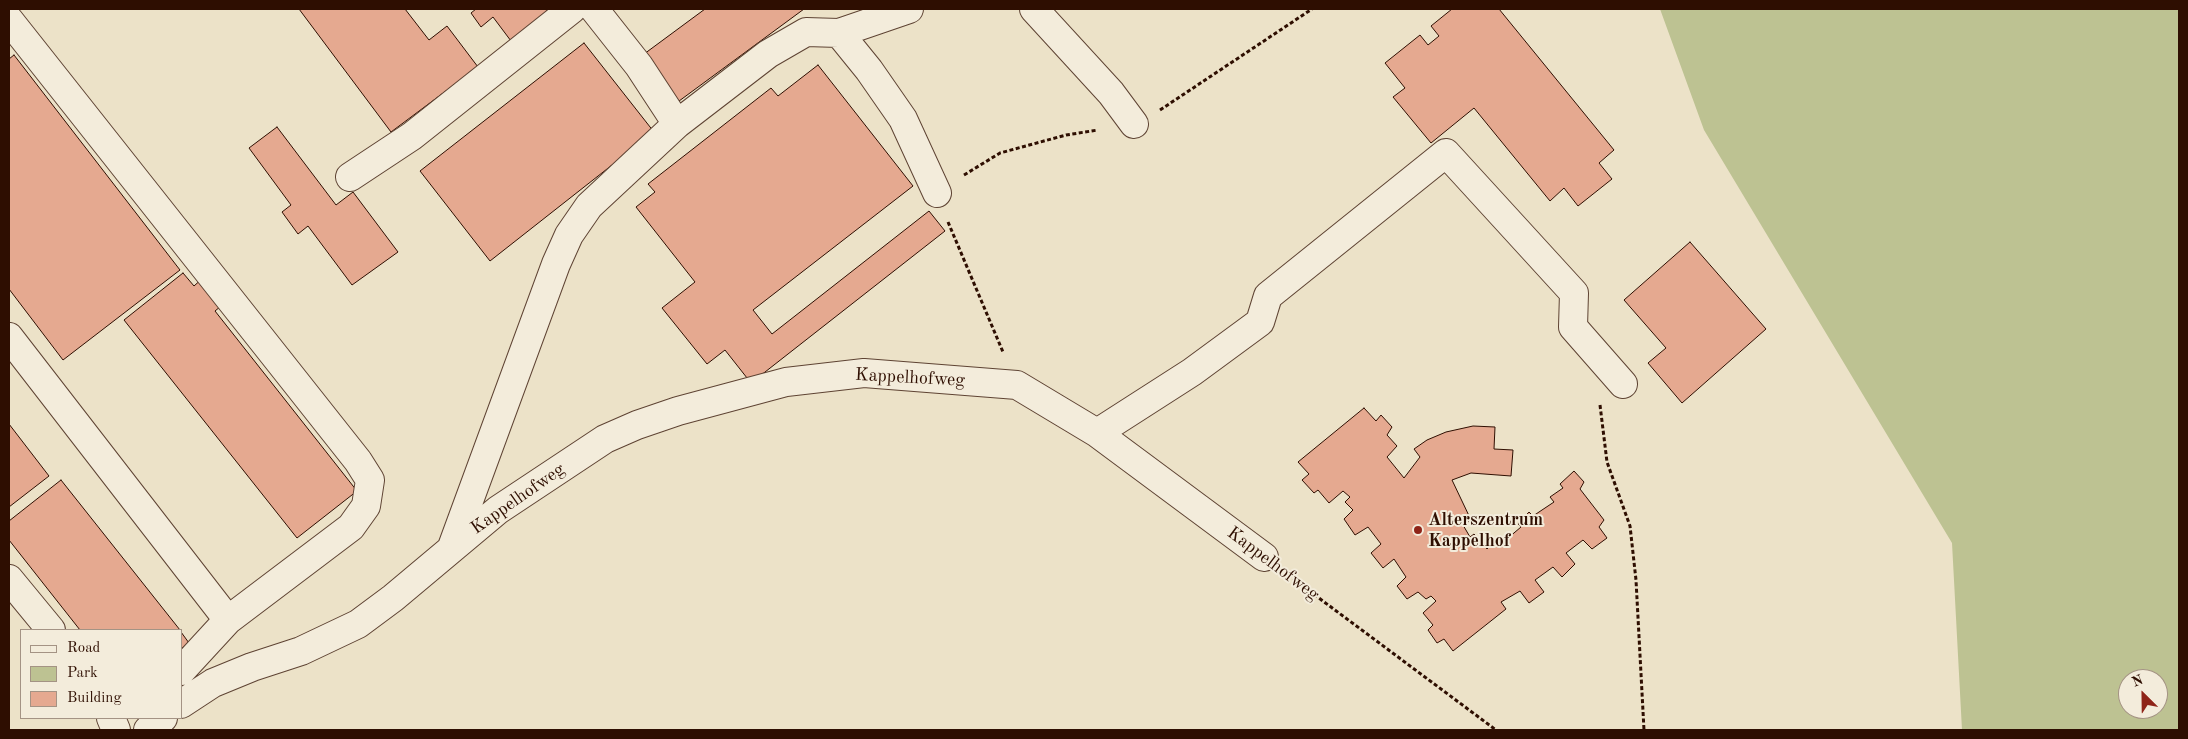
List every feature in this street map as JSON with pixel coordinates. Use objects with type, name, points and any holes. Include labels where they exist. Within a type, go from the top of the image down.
[{"type":"street","points":[[350,177],[412,136],[572,9]]},
{"type":"street","points":[[594,9],[639,66],[677,124]]},
{"type":"street","points":[[452,547],[556,264],[569,235],[589,206],[677,124],[768,54],[806,32],[839,33],[909,9]]},
{"type":"street","points":[[1034,9],[1111,93],[1134,124]]},
{"type":"street","points":[[9,20],[358,461],[370,480],[366,506],[351,527],[228,620],[182,670]]},
{"type":"street","points":[[839,33],[869,70],[902,119],[936,193]]},
{"type":"street","points":[[1097,433],[1192,372],[1260,322],[1268,296],[1446,153],[1574,293],[1573,327],[1623,384]]},
{"type":"street","points":[[9,337],[228,620]]},
{"type":"street","name":"Kappelhofweg","points":[[182,703],[213,683],[252,667],[301,651],[358,624],[393,598],[498,510],[604,439],[637,425],[715,400],[786,382],[864,373],[1017,385],[1097,433],[1264,557]]},
{"type":"street","points":[[9,579],[50,629]]},
{"type":"street","points":[[148,730],[162,719]]},
{"type":"path","points":[[1017,385],[936,193],[1000,152],[1066,135],[1134,124],[1169,105],[1312,9]]},
{"type":"path","points":[[1598,396],[1607,462],[1630,526],[1636,580],[1644,730]]},
{"type":"path","name":"Kappelhofweg","points":[[1264,557],[1496,730]]},
{"type":"green space","points":[[1660,9],[2179,9],[2179,730],[1962,730],[1952,543],[1704,130]]},
{"type":"building","points":[[299,9],[405,9],[429,40],[447,26],[478,67],[391,132]]},
{"type":"building","points":[[476,9],[546,9],[548,12],[511,41],[493,17],[481,27],[471,13]]},
{"type":"building","points":[[705,9],[804,9],[675,104],[640,57]]},
{"type":"building","points":[[1452,9],[1499,9],[1614,150],[1599,163],[1612,179],[1578,206],[1564,188],[1550,201],[1474,108],[1431,143],[1393,97],[1405,88],[1385,63],[1420,35],[1428,45],[1439,36],[1431,26]]},
{"type":"building","points":[[584,43],[654,132],[490,261],[420,171]]},
{"type":"building","points":[[14,55],[180,270],[63,360],[9,289],[9,59]]},
{"type":"building","points":[[818,65],[913,186],[753,310],[772,334],[929,211],[945,231],[751,383],[725,350],[707,364],[662,308],[695,282],[636,207],[655,192],[648,184],[771,88],[778,96]]},
{"type":"building","points":[[277,127],[336,205],[353,192],[398,252],[352,285],[308,226],[298,234],[282,212],[291,205],[249,148]]},
{"type":"building","points":[[1690,242],[1766,329],[1682,403],[1648,363],[1666,348],[1624,300]]},
{"type":"building","points":[[183,273],[194,286],[205,276],[226,302],[215,311],[357,491],[297,538],[124,320]]},
{"type":"building","name":"Alterszentrum Kappelhof","points":[[1364,408],[1376,421],[1381,415],[1392,427],[1387,435],[1397,446],[1387,457],[1404,478],[1420,457],[1414,449],[1427,440],[1446,432],[1473,426],[1495,427],[1494,449],[1513,450],[1511,476],[1471,473],[1452,480],[1471,520],[1463,525],[1470,537],[1474,534],[1487,549],[1497,539],[1501,544],[1521,527],[1518,524],[1529,512],[1533,516],[1554,502],[1550,497],[1563,488],[1560,484],[1574,471],[1584,482],[1580,489],[1604,520],[1599,527],[1607,538],[1592,549],[1583,540],[1566,553],[1575,564],[1562,577],[1553,567],[1535,580],[1544,592],[1529,603],[1520,591],[1501,602],[1506,609],[1453,651],[1444,639],[1437,643],[1428,630],[1433,625],[1423,613],[1436,601],[1431,596],[1426,599],[1418,592],[1407,599],[1397,586],[1406,577],[1394,559],[1383,568],[1371,553],[1381,544],[1368,527],[1355,535],[1344,519],[1353,510],[1345,502],[1350,497],[1343,491],[1329,503],[1318,490],[1314,493],[1302,480],[1309,474],[1298,462]]},
{"type":"building","points":[[9,424],[49,476],[9,507]]},
{"type":"building","points":[[61,480],[179,629],[79,629],[9,540],[9,521]]},
{"type":"building","points":[[182,633],[189,643],[182,648]]},
{"type":"place","name":"Alterszentrum Kappelhof","points":[[1418,530]]}]
